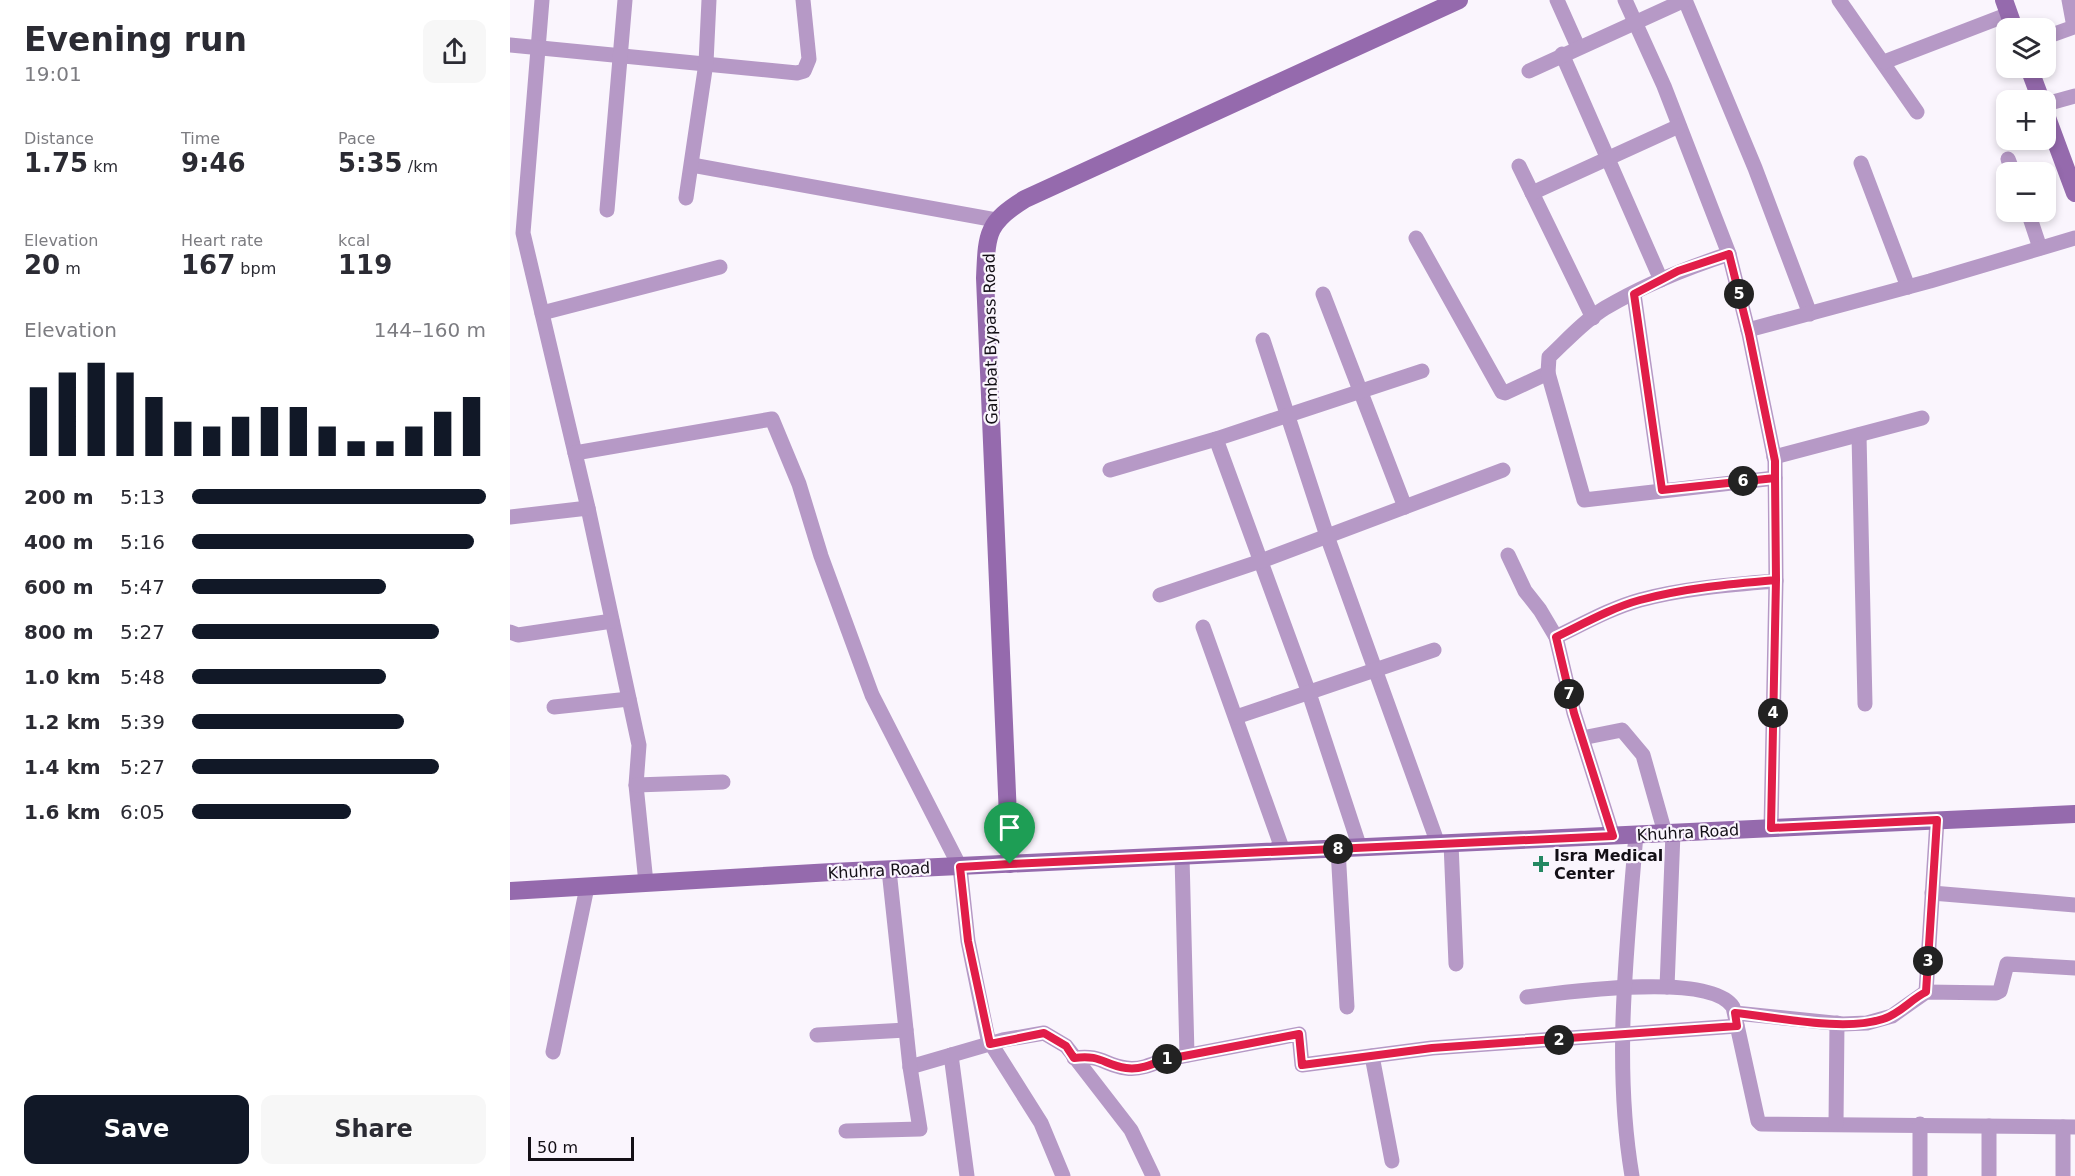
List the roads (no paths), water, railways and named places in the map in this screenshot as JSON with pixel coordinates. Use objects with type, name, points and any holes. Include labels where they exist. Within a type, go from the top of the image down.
[{"type":"main road","points":[[996,220],[1025,199],[1459,0]]},
{"type":"main road","points":[[2056,141],[2074,190]]},
{"type":"main road","name":"Gambat Bypass Road","points":[[996,220],[987,243],[986,278],[1010,864]]},
{"type":"main road","name":"Khuhra Road","points":[[510,891],[1010,864],[2075,814]]},
{"type":"street","points":[[542,0],[523,233],[588,508],[639,745],[636,785],[646,883]]},
{"type":"street","points":[[607,210],[625,0]]},
{"type":"street","points":[[686,198],[706,63],[709,0]]},
{"type":"street","points":[[510,45],[797,73],[804,71],[809,59],[803,0]]},
{"type":"street","points":[[1557,0],[1578,47]]},
{"type":"street","points":[[1625,0],[1679,126],[1729,254],[1748,330],[1774,457],[1776,580],[1771,828]]},
{"type":"street","points":[[1529,70],[1685,0],[1755,168],[1810,314]]},
{"type":"street","points":[[1839,0],[1917,112]]},
{"type":"street","points":[[2056,34],[2074,27],[2069,0]]},
{"type":"street","points":[[1884,62],[2009,14]]},
{"type":"street","points":[[1562,54],[1661,280]]},
{"type":"street","points":[[2056,101],[2075,96]]},
{"type":"street","points":[[1532,193],[1679,126]]},
{"type":"street","points":[[1861,164],[1908,287]]},
{"type":"street","points":[[692,165],[996,220]]},
{"type":"street","points":[[1519,165],[1593,318]]},
{"type":"street","points":[[2031,222],[2040,248]]},
{"type":"street","points":[[1416,238],[1502,392],[1511,391],[1548,373]]},
{"type":"street","points":[[1748,330],[1908,287],[2075,238]]},
{"type":"street","points":[[1729,254],[1678,271],[1593,318],[1549,357],[1548,373],[1584,500],[1775,478]]},
{"type":"street","points":[[542,313],[720,267]]},
{"type":"street","points":[[1323,294],[1405,507]]},
{"type":"street","points":[[1634,294],[1662,490]]},
{"type":"street","points":[[1263,340],[1327,536],[1445,843],[1456,964]]},
{"type":"street","points":[[1110,470],[1216,439],[1422,371]]},
{"type":"street","points":[[1774,457],[1922,418]]},
{"type":"street","points":[[575,453],[772,419],[799,484],[821,556],[872,695],[960,867],[968,941],[990,1044],[1041,1123],[1063,1176]]},
{"type":"street","points":[[1859,435],[1865,704]]},
{"type":"street","points":[[1216,439],[1309,693],[1360,848]]},
{"type":"street","points":[[1160,595],[1261,561],[1503,470]]},
{"type":"street","points":[[510,517],[588,508]]},
{"type":"street","points":[[1508,555],[1525,591],[1540,610],[1556,637],[1582,738],[1613,836]]},
{"type":"street","points":[[1556,637],[1613,609],[1640,600],[1687,590],[1776,580]]},
{"type":"street","points":[[510,632],[518,635],[612,621]]},
{"type":"street","points":[[1203,627],[1283,851]]},
{"type":"street","points":[[1236,717],[1434,650]]},
{"type":"street","points":[[554,706],[629,699]]},
{"type":"street","points":[[1582,738],[1611,730],[1622,730],[1638,747],[1649,768],[1669,833],[1667,987]]},
{"type":"street","points":[[636,785],[723,782]]},
{"type":"street","points":[[1926,992],[1937,820]]},
{"type":"street","points":[[1632,1176],[1625,1134],[1625,1068],[1621,1034],[1636,834]]},
{"type":"street","points":[[1338,849],[1347,1007]]},
{"type":"street","points":[[1182,856],[1186,1055]]},
{"type":"street","points":[[846,1131],[920,1129],[910,1067],[889,870]]},
{"type":"street","points":[[553,1052],[586,887]]},
{"type":"street","points":[[1932,893],[2075,905]]},
{"type":"street","points":[[1074,1058],[1097,1056],[1124,1068],[1142,1068],[1186,1055],[1299,1034],[1302,1065],[1432,1048],[1621,1034],[1736,1019],[1867,1023],[1884,1019],[1926,992],[1996,993],[2000,991],[2007,964],[2075,968]]},
{"type":"street","points":[[1527,997],[1623,988],[1667,987],[1720,996],[1729,1001],[1736,1019],[1758,1121],[1761,1124],[2069,1127],[2063,1176]]},
{"type":"street","points":[[1836,1124],[1837,1023]]},
{"type":"street","points":[[816,1035],[906,1030]]},
{"type":"street","points":[[910,1067],[990,1044],[1044,1033],[1066,1046],[1131,1130],[1153,1176]]},
{"type":"street","points":[[951,1055],[967,1176]]},
{"type":"street","points":[[1372,1056],[1392,1161]]},
{"type":"street","points":[[1920,1124],[1920,1176]]},
{"type":"street","points":[[1989,1126],[1989,1176]]},
{"type":"place","name":"Isra Medical Center","points":[[1541,864]]}]
